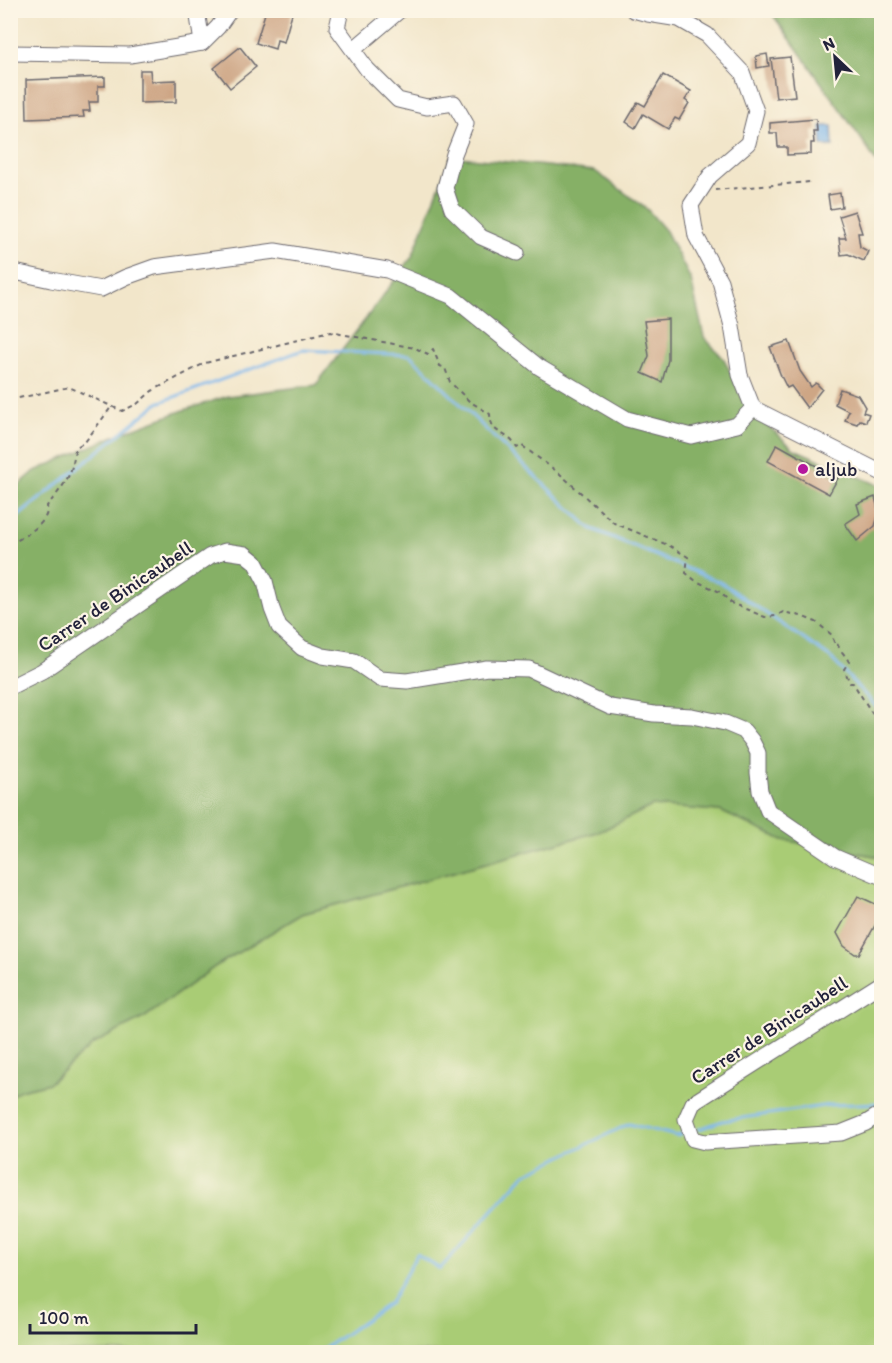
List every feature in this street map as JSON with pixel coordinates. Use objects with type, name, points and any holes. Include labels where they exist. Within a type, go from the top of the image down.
[{"type":"street","points":[[196,10],[202,43]]},
{"type":"street","points":[[10,53],[130,55],[202,43],[218,27],[230,10]]},
{"type":"street","points":[[341,10],[337,28],[367,69],[398,100],[427,107],[454,103],[466,124],[454,154],[445,188],[452,209],[481,237],[517,253]]},
{"type":"street","points":[[354,49],[400,10]]},
{"type":"street","points":[[633,10],[679,19],[707,35],[742,72],[756,111],[748,143],[710,176],[691,205],[696,236],[720,281],[732,326],[740,375],[753,408],[882,473]]},
{"type":"street","points":[[10,271],[101,289],[154,267],[275,251],[387,270],[451,296],[539,367],[627,419],[692,436],[737,425],[753,408]]},
{"type":"street","name":"Carrer de Binicaubell","points":[[10,687],[42,671],[210,556],[225,550],[245,554],[255,562],[265,581],[279,627],[302,648],[323,656],[354,661],[380,679],[407,681],[487,668],[528,669],[610,707],[654,714],[692,716],[725,723],[744,731],[758,753],[760,791],[768,811],[835,857],[882,877]]},
{"type":"street","name":"Carrer de Binicaubell","points":[[882,983],[693,1104],[686,1119],[693,1139],[705,1143],[841,1133],[866,1123],[882,1113]]},
{"type":"path","points":[[701,191],[810,183]]},
{"type":"path","points":[[10,400],[69,387],[122,411],[137,404],[152,391],[204,363],[330,332],[415,348],[428,354],[433,349],[440,366],[445,368],[450,382],[469,402],[490,414],[490,423],[496,431],[511,440],[518,448],[521,445],[559,473],[614,523],[670,546],[688,557],[686,573],[696,581],[720,592],[731,603],[765,617],[776,616],[783,612],[801,616],[816,622],[832,635],[834,642],[836,641],[849,662],[844,669],[850,683],[853,683],[882,729]]},
{"type":"path","points":[[10,544],[43,522],[48,512],[47,506],[67,481],[74,461],[75,448],[85,442],[112,406]]},
{"type":"green space","points":[[770,11],[881,11],[881,170],[862,140]]},
{"type":"green space","points":[[451,156],[595,171],[647,209],[666,231],[691,280],[704,337],[724,359],[749,409],[794,449],[881,486],[881,857],[783,840],[720,811],[652,806],[601,831],[302,914],[216,966],[145,1017],[93,1044],[49,1083],[20,1090],[11,1096],[11,492],[35,471],[121,433],[184,410],[228,396],[316,385],[412,257]]},
{"type":"green space","points":[[652,806],[720,811],[783,840],[881,857],[881,1352],[11,1352],[11,1096],[20,1090],[49,1083],[93,1044],[145,1017],[216,966],[302,914],[601,831]]},
{"type":"water","points":[[821,126],[832,126],[833,146],[822,146]]},
{"type":"building","points":[[266,10],[293,10],[284,42],[277,40],[275,49],[256,43]]},
{"type":"building","points":[[240,47],[256,67],[230,88],[214,68]]},
{"type":"building","points":[[767,54],[769,66],[757,68],[756,56]]},
{"type":"building","points":[[790,57],[795,96],[776,98],[771,59]]},
{"type":"building","points":[[140,70],[150,70],[151,81],[176,80],[176,102],[140,103]]},
{"type":"building","points":[[663,75],[691,91],[685,100],[689,103],[679,120],[675,118],[668,129],[643,114],[635,128],[626,122],[638,102],[645,106]]},
{"type":"building","points":[[105,77],[105,86],[98,86],[98,102],[89,102],[90,111],[83,111],[84,117],[27,119],[26,80]]},
{"type":"building","points":[[816,119],[817,131],[813,131],[814,143],[811,143],[811,154],[787,155],[787,147],[778,147],[777,133],[770,133],[770,123]]},
{"type":"building","points":[[840,193],[842,207],[830,209],[828,195]]},
{"type":"building","points":[[855,211],[862,233],[858,233],[860,247],[868,251],[864,261],[848,254],[841,255],[839,238],[846,238],[839,216]]},
{"type":"building","points":[[668,319],[668,360],[662,382],[642,373],[649,356],[644,321]]},
{"type":"building","points":[[789,341],[800,371],[811,387],[816,383],[822,389],[807,408],[791,386],[787,388],[770,347]]},
{"type":"building","points":[[840,389],[858,395],[865,407],[863,412],[869,414],[866,422],[860,420],[857,424],[845,420],[849,411],[835,404]]},
{"type":"building","name":"aljub","points":[[777,444],[838,478],[829,494],[768,461]]},
{"type":"building","points":[[875,497],[879,513],[875,526],[857,541],[845,524],[860,514],[857,504]]},
{"type":"building","points":[[858,896],[882,907],[882,918],[877,922],[859,954],[855,954],[844,946],[837,933]]},
{"type":"waterway","points":[[10,521],[158,403],[303,350],[410,355],[590,528],[722,583],[831,658],[882,713]]},
{"type":"waterway","points":[[699,1129],[722,1121],[830,1105],[882,1103]]},
{"type":"waterway","points":[[319,1352],[390,1303],[417,1254],[440,1269],[525,1174],[629,1124],[677,1136],[682,1134]]},
{"type":"place","name":"aljub","points":[[803,469]]}]
